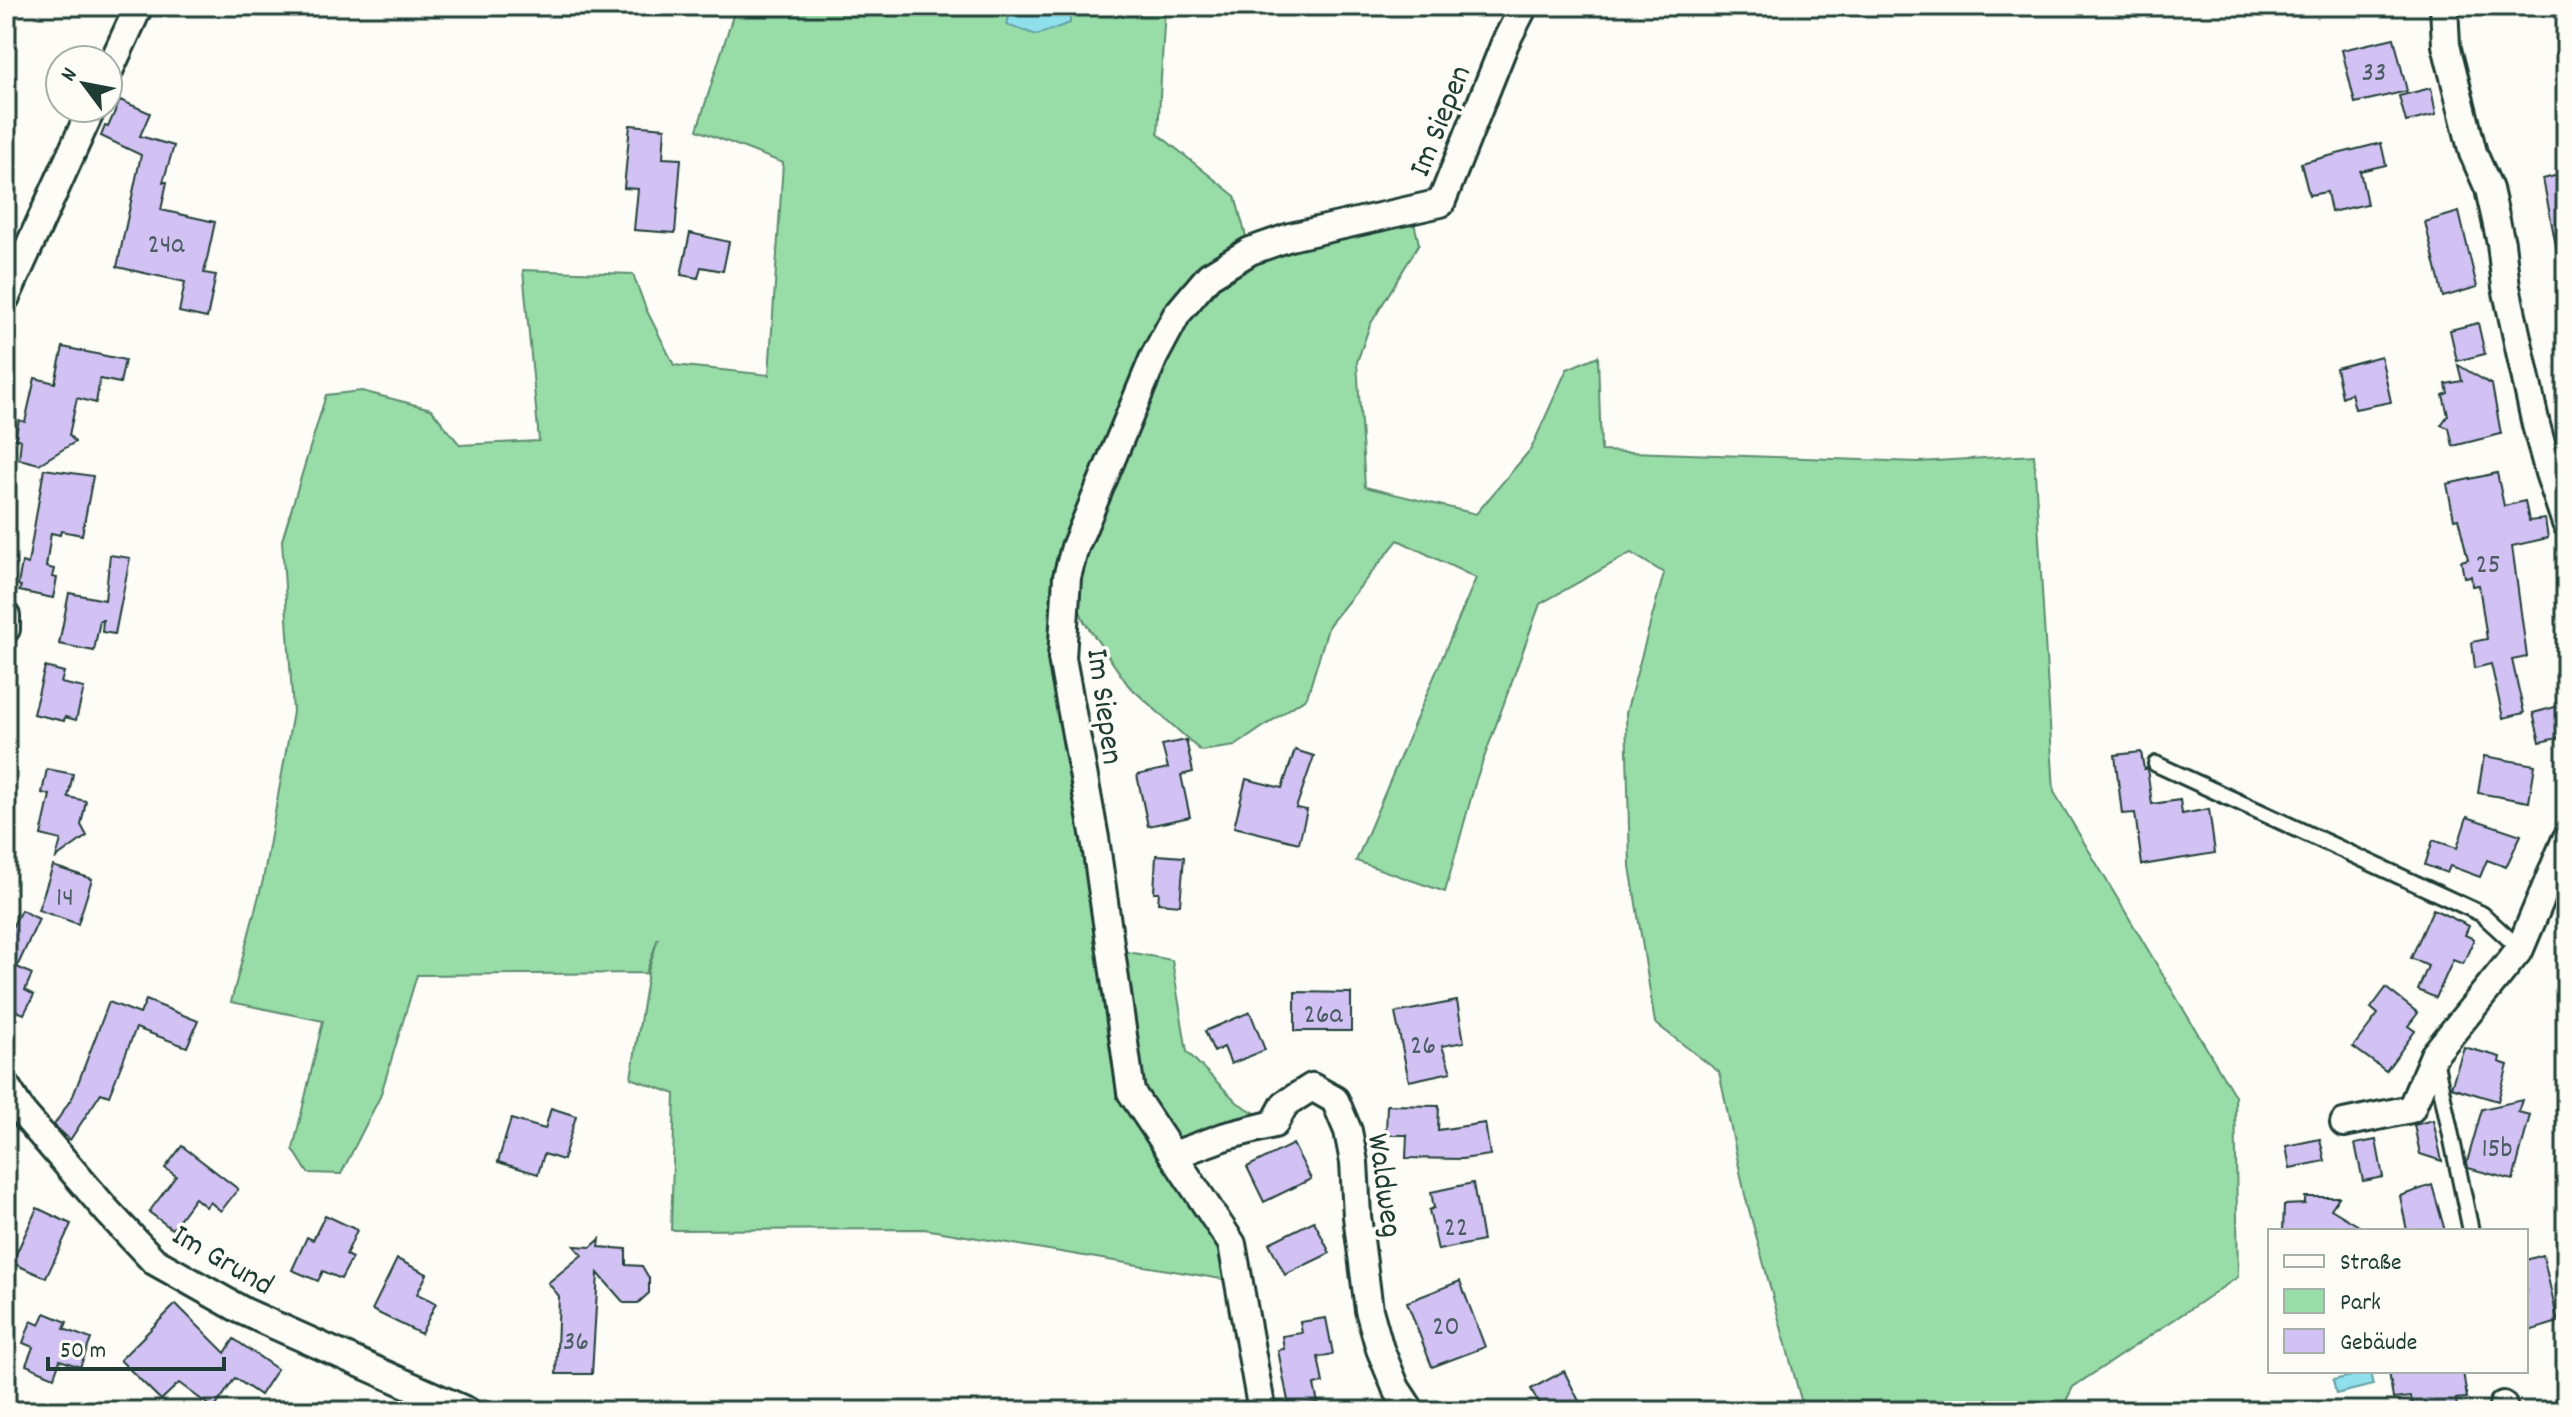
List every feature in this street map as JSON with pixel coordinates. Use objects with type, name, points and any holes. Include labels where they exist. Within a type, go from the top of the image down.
[{"type":"street","points":[[121,44],[139,6]]},
{"type":"street","name":"Im Siepen","points":[[1262,1411],[1232,1244],[1131,1092],[1095,838],[1062,658],[1067,577],[1075,547],[1154,357],[1177,314],[1209,276],[1250,251],[1290,237],[1441,203],[1505,43],[1524,6]]},
{"type":"street","points":[[2444,6],[2446,45],[2473,153],[2489,189],[2501,243],[2506,287],[2536,425],[2566,523]]},
{"type":"street","points":[[6,297],[85,124]]},
{"type":"street","points":[[6,616],[6,629]]},
{"type":"street","points":[[2344,1123],[2411,1109],[2434,1055],[2520,949],[2566,839]]},
{"type":"street","name":"Im Grund","points":[[6,1086],[22,1112],[154,1261],[243,1311],[467,1411]]},
{"type":"street","name":"Waldweg","points":[[1174,1155],[1226,1136],[1274,1124],[1285,1104],[1312,1087],[1335,1100],[1348,1131],[1354,1162],[1357,1216],[1369,1310],[1396,1388],[1411,1411]]},
{"type":"lane","points":[[2156,764],[2482,914],[2520,949]]},
{"type":"lane","points":[[2434,1055],[2471,1229]]},
{"type":"green space","points":[[736,6],[1165,6],[1158,134],[1235,196],[1250,251],[1411,210],[1419,244],[1370,325],[1357,362],[1365,487],[1476,514],[1531,449],[1567,369],[1598,356],[1601,451],[1919,462],[2034,455],[2054,792],[2235,1096],[2238,1277],[2073,1387],[2061,1411],[1804,1411],[1745,1195],[1719,1072],[1655,1023],[1630,866],[1626,713],[1664,573],[1631,553],[1540,604],[1476,780],[1445,892],[1356,861],[1476,578],[1398,540],[1329,625],[1307,697],[1235,746],[1201,751],[1128,685],[1084,621],[1068,580],[1067,602],[1111,949],[1172,960],[1187,1052],[1238,1103],[1274,1124],[1179,1154],[1239,1282],[924,1229],[671,1230],[675,1094],[631,1078],[648,972],[658,938],[646,973],[417,975],[380,1097],[341,1174],[308,1173],[293,1149],[323,1021],[231,1002],[263,880],[293,712],[282,540],[326,395],[362,391],[431,409],[460,445],[539,441],[523,270],[633,274],[646,309],[674,365],[769,375],[783,163],[697,130]]},
{"type":"water","points":[[1011,6],[1070,6],[1070,23],[1037,35],[1007,25]]},
{"type":"water","points":[[2370,1373],[2373,1385],[2336,1394],[2333,1380]]},
{"type":"building","points":[[2394,38],[2407,91],[2355,103],[2342,50]]},
{"type":"building","points":[[2431,88],[2436,115],[2406,122],[2399,96]]},
{"type":"building","points":[[124,102],[150,113],[140,136],[174,146],[163,182],[167,182],[161,210],[215,222],[204,273],[216,275],[207,318],[179,312],[185,282],[117,267],[141,155],[101,136],[105,126],[109,124],[124,124]]},
{"type":"building","points":[[630,125],[665,128],[663,158],[681,159],[675,233],[634,230],[638,189],[624,188]]},
{"type":"building","points":[[2381,143],[2386,165],[2360,171],[2367,204],[2331,212],[2327,192],[2309,195],[2301,163]]},
{"type":"building","points":[[2566,173],[2566,250],[2557,251],[2543,179]]},
{"type":"building","points":[[2459,212],[2477,287],[2443,297],[2425,222]]},
{"type":"building","points":[[690,233],[729,242],[723,271],[701,267],[698,278],[681,275]]},
{"type":"building","points":[[2478,323],[2485,354],[2457,361],[2450,330]]},
{"type":"building","points":[[63,347],[125,360],[120,383],[100,379],[96,403],[77,398],[69,435],[75,442],[39,464],[19,459],[21,440],[15,438],[19,420],[25,422],[35,378],[55,383]]},
{"type":"building","points":[[2381,356],[2391,402],[2355,409],[2351,393],[2342,397],[2336,368]]},
{"type":"building","points":[[2458,365],[2492,385],[2501,434],[2453,446],[2449,428],[2441,425],[2448,415],[2443,395],[2448,393],[2446,384],[2462,381]]},
{"type":"building","points":[[44,469],[93,476],[82,535],[61,531],[60,535],[51,533],[46,567],[54,569],[52,577],[57,578],[53,598],[19,591],[21,586],[18,585],[22,562],[28,564]]},
{"type":"building","points":[[2497,473],[2504,506],[2525,501],[2529,521],[2545,519],[2548,538],[2512,546],[2527,657],[2512,660],[2524,713],[2503,718],[2491,664],[2475,668],[2472,642],[2487,639],[2479,585],[2472,586],[2471,576],[2464,577],[2461,561],[2468,559],[2458,518],[2454,519],[2447,484]]},
{"type":"building","points":[[110,555],[130,558],[115,634],[102,632],[103,620],[100,620],[94,651],[59,644],[69,593],[105,600]]},
{"type":"building","points":[[45,667],[64,672],[61,683],[84,688],[76,720],[65,717],[64,721],[33,714]]},
{"type":"building","points":[[2566,704],[2566,736],[2540,742],[2533,713]]},
{"type":"building","points":[[1186,740],[1193,772],[1181,775],[1190,817],[1148,826],[1137,775],[1168,768],[1162,745]]},
{"type":"building","points":[[1295,750],[1314,756],[1296,808],[1307,810],[1299,843],[1234,827],[1246,779],[1282,788]]},
{"type":"building","points":[[2141,752],[2144,769],[2147,768],[2152,804],[2180,800],[2182,814],[2209,809],[2215,853],[2142,865],[2135,813],[2122,814],[2115,755]]},
{"type":"building","points":[[2484,756],[2535,765],[2529,802],[2478,793]]},
{"type":"building","points":[[47,769],[73,774],[68,797],[86,801],[81,825],[87,836],[56,858],[61,840],[41,835],[50,795],[42,793]]},
{"type":"building","points":[[2467,817],[2521,835],[2506,867],[2487,860],[2480,877],[2450,866],[2447,873],[2425,865],[2433,840],[2457,848]]},
{"type":"building","points":[[1156,855],[1184,857],[1180,905],[1158,903],[1159,892],[1154,892]]},
{"type":"building","points":[[53,866],[92,879],[78,924],[38,910]]},
{"type":"building","points":[[2433,909],[2469,926],[2465,935],[2474,939],[2463,964],[2453,960],[2436,998],[2418,990],[2428,966],[2411,958]]},
{"type":"building","points":[[21,910],[39,919],[17,967],[32,974],[25,990],[34,995],[24,1014],[15,1010],[6,1031],[6,939]]},
{"type":"building","points":[[2386,988],[2418,1013],[2408,1026],[2415,1031],[2386,1071],[2353,1047],[2378,1014],[2371,1008]]},
{"type":"building","points":[[1295,992],[1351,993],[1351,1031],[1295,1031]]},
{"type":"building","points":[[146,1000],[198,1021],[187,1047],[136,1028],[109,1096],[101,1093],[70,1140],[54,1125],[73,1096],[109,1002],[140,1014]]},
{"type":"building","points":[[1457,1001],[1464,1042],[1442,1046],[1451,1072],[1409,1081],[1395,1013]]},
{"type":"building","points":[[1250,1012],[1265,1050],[1231,1064],[1224,1047],[1214,1052],[1205,1031]]},
{"type":"building","points":[[2464,1047],[2500,1057],[2499,1062],[2508,1065],[2498,1101],[2451,1087]]},
{"type":"building","points":[[2522,1100],[2518,1112],[2530,1115],[2513,1180],[2468,1168],[2482,1109]]},
{"type":"building","points":[[1387,1105],[1439,1106],[1438,1130],[1485,1123],[1490,1155],[1462,1159],[1406,1158],[1407,1135],[1386,1135]]},
{"type":"building","points":[[551,1108],[576,1116],[563,1160],[544,1154],[538,1174],[498,1162],[511,1119],[545,1129]]},
{"type":"building","points":[[2433,1120],[2442,1161],[2420,1154],[2414,1125]]},
{"type":"building","points":[[2320,1139],[2325,1161],[2290,1168],[2286,1146]]},
{"type":"building","points":[[2376,1140],[2383,1177],[2363,1181],[2355,1144]]},
{"type":"building","points":[[1293,1144],[1311,1179],[1264,1202],[1247,1167]]},
{"type":"building","points":[[182,1146],[238,1189],[221,1211],[210,1202],[206,1207],[195,1198],[172,1229],[149,1212],[176,1176],[165,1168]]},
{"type":"building","points":[[1473,1183],[1483,1241],[1438,1250],[1429,1210],[1434,1208],[1431,1192]]},
{"type":"building","points":[[2432,1185],[2444,1229],[2407,1229],[2400,1196]]},
{"type":"building","points":[[2305,1197],[2339,1197],[2331,1209],[2364,1229],[2283,1229],[2284,1205],[2305,1204]]},
{"type":"building","points":[[37,1208],[71,1224],[46,1278],[12,1263]]},
{"type":"building","points":[[325,1215],[357,1230],[346,1255],[352,1258],[341,1279],[323,1271],[318,1281],[292,1270],[307,1237],[313,1240]]},
{"type":"building","points":[[1314,1221],[1330,1253],[1285,1275],[1269,1243]]},
{"type":"building","points":[[600,1239],[599,1247],[626,1249],[626,1265],[642,1266],[649,1278],[649,1293],[638,1303],[624,1303],[598,1273],[592,1374],[556,1374],[559,1296],[548,1283],[582,1255],[574,1246],[591,1247]]},
{"type":"building","points":[[2543,1255],[2558,1322],[2528,1331],[2528,1259]]},
{"type":"building","points":[[397,1259],[427,1274],[417,1294],[436,1303],[421,1334],[372,1310]]},
{"type":"building","points":[[1460,1281],[1485,1347],[1432,1367],[1407,1302]]},
{"type":"building","points":[[176,1304],[225,1353],[234,1339],[277,1369],[260,1395],[235,1378],[214,1409],[179,1383],[161,1400],[120,1360]]},
{"type":"building","points":[[45,1313],[67,1322],[64,1329],[91,1339],[80,1367],[60,1360],[54,1377],[26,1365],[33,1347],[23,1343],[31,1321],[40,1325]]},
{"type":"building","points":[[1326,1318],[1333,1354],[1318,1357],[1323,1383],[1314,1385],[1318,1403],[1309,1404],[1310,1408],[1290,1411],[1278,1350],[1284,1349],[1282,1336],[1302,1333],[1300,1322]]},
{"type":"building","points":[[1564,1371],[1584,1411],[1543,1411],[1531,1389]]},
{"type":"building","points":[[2389,1373],[2463,1373],[2467,1398],[2456,1399],[2457,1408],[2425,1411],[2424,1405],[2413,1407],[2411,1397],[2393,1399]]}]
